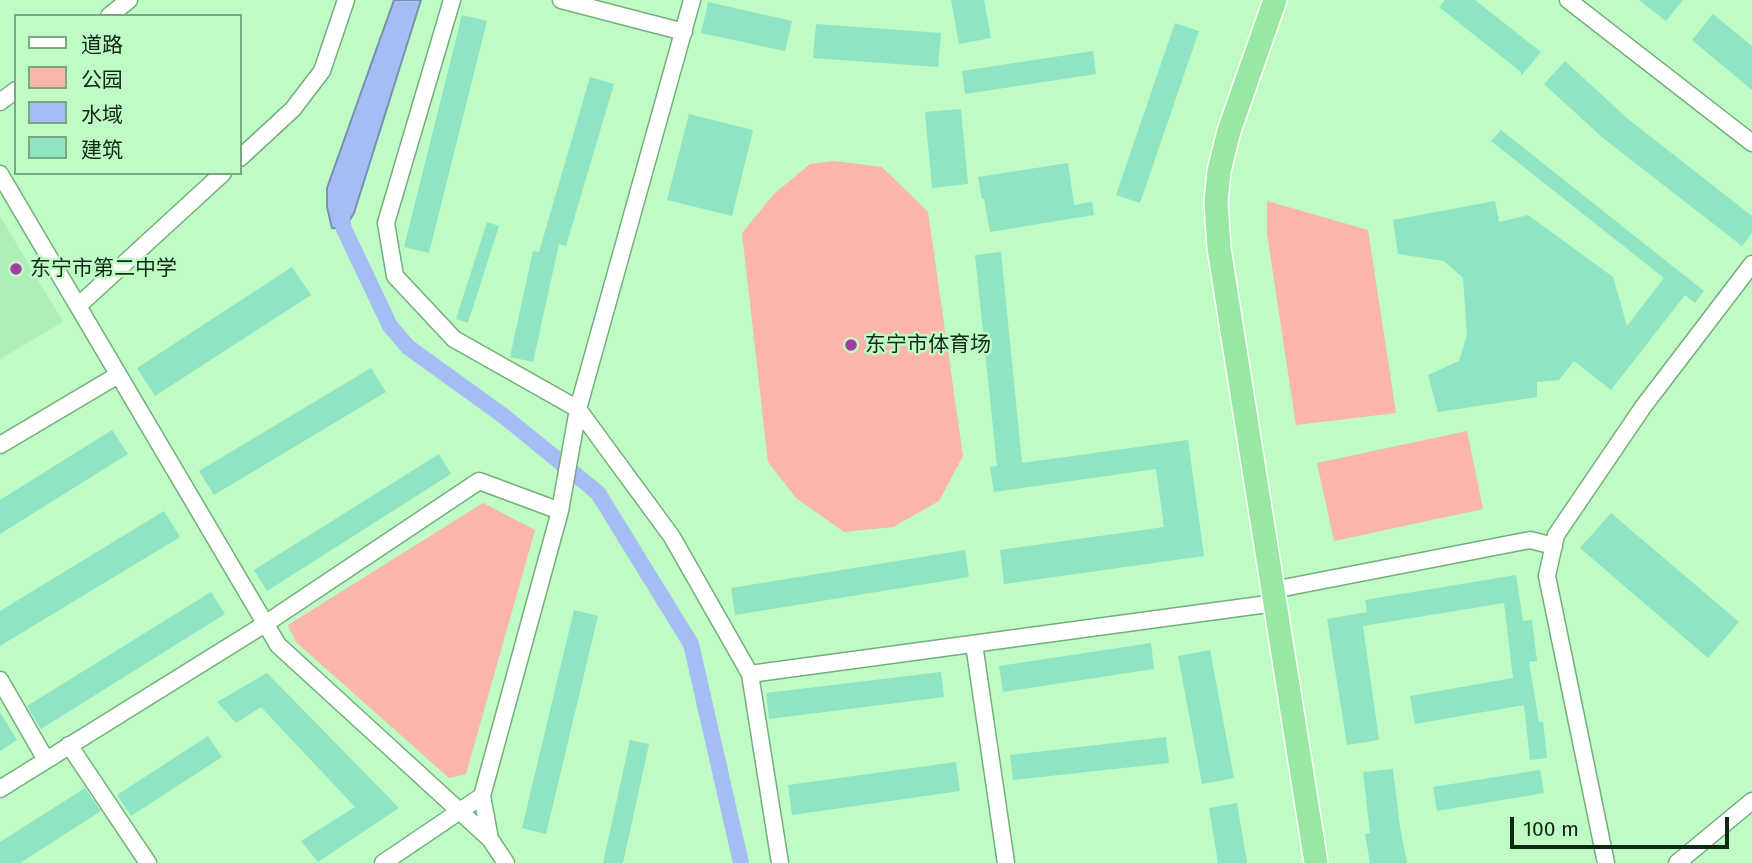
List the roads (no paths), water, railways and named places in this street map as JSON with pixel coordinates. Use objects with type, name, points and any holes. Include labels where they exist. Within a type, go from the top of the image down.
[{"type":"highway","points":[[1275,0],[1229,131],[1219,170],[1216,202],[1219,248],[1316,863]]},
{"type":"street","points":[[112,14],[129,0]]},
{"type":"street","points":[[242,156],[293,108],[322,71],[346,0]]},
{"type":"street","points":[[452,0],[386,223],[395,276],[454,340],[578,409],[672,537],[750,674],[780,863]]},
{"type":"street","points":[[561,0],[684,32]]},
{"type":"street","points":[[490,839],[482,796],[560,507],[578,409],[692,0]]},
{"type":"street","points":[[1568,0],[1752,143]]},
{"type":"street","points":[[0,174],[278,645],[490,839],[506,863]]},
{"type":"street","points":[[78,306],[221,175]]},
{"type":"street","points":[[1606,863],[1547,576],[1556,535],[1643,407],[1752,264]]},
{"type":"street","points":[[0,445],[118,375]]},
{"type":"street","points":[[0,789],[265,624],[479,481],[560,507]]},
{"type":"street","points":[[750,674],[974,645],[1274,597],[1530,540],[1554,546]]},
{"type":"street","points":[[974,645],[1006,863]]},
{"type":"street","points":[[0,680],[46,760]]},
{"type":"street","points":[[69,745],[148,863]]},
{"type":"street","points":[[383,863],[482,796]]},
{"type":"street","points":[[1677,863],[1752,802]]},
{"type":"water","points":[[394,0],[421,0],[354,213],[344,229],[332,228],[327,207],[327,188]]},
{"type":"waterway","points":[[340,211],[344,229],[390,326],[408,347],[505,417],[598,493],[691,644],[741,863]]},
{"type":"place","name":"东宁市第二中学","points":[[16,269]]},
{"type":"place","name":"东宁市体育场","points":[[851,345]]}]
